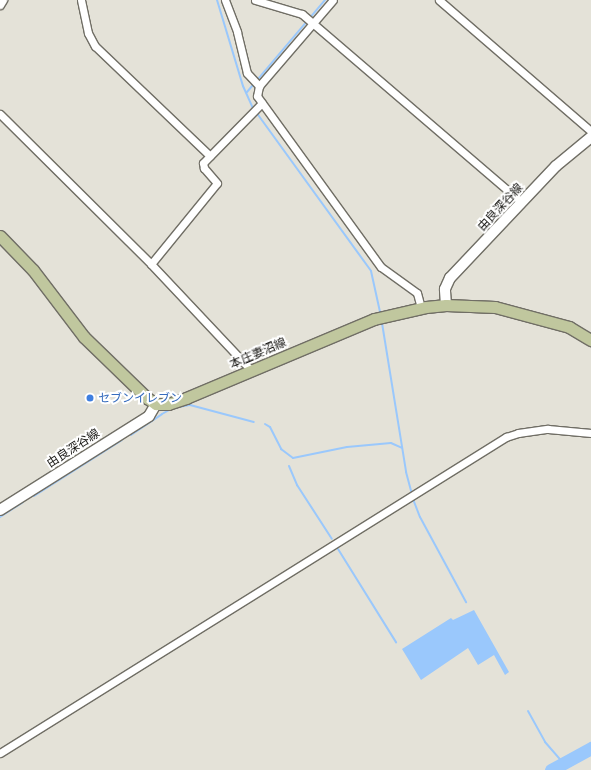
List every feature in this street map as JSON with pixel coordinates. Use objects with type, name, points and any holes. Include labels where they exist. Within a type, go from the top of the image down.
[{"type":"main road","name":"由良深谷線","points":[[446,305],[445,290],[450,278],[568,154],[591,136]]},
{"type":"main road","points":[[0,236],[30,265],[84,337],[147,398],[156,404]]},
{"type":"main road","name":"本庄妻沼線","points":[[156,404],[168,404],[186,398],[374,320],[421,308],[446,305],[478,305],[512,311],[569,327],[591,340]]},
{"type":"main road","name":"由良深谷線","points":[[0,510],[150,416],[156,404]]},
{"type":"street","points":[[0,5],[3,0]]},
{"type":"street","points":[[81,0],[88,34],[95,46],[210,156]]},
{"type":"street","points":[[225,0],[237,32],[247,73],[258,86]]},
{"type":"street","points":[[255,0],[305,16],[521,202]]},
{"type":"street","points":[[333,0],[258,86],[256,93],[381,267],[417,293],[421,308]]},
{"type":"street","points":[[439,0],[591,131]]},
{"type":"street","points":[[151,264],[216,183],[204,168],[203,163],[262,103]]},
{"type":"street","points":[[0,114],[151,264],[251,370]]},
{"type":"street","points":[[0,753],[412,496],[518,432],[548,429],[591,434]]},
{"type":"water","points":[[474,610],[509,672],[505,675],[494,655],[478,665],[468,648],[421,680],[402,649],[451,618],[453,620]]},
{"type":"waterway","points":[[217,0],[243,86],[253,108]]},
{"type":"waterway","points":[[247,92],[325,0]]},
{"type":"waterway","points":[[256,112],[371,271],[380,312]]},
{"type":"waterway","points":[[382,323],[406,472],[413,499],[420,517],[466,602]]},
{"type":"waterway","points":[[131,435],[173,408],[190,405],[254,422]]},
{"type":"waterway","points":[[265,424],[270,427],[281,449],[293,458],[347,447],[391,443],[402,448]]},
{"type":"waterway","points":[[34,496],[122,440]]},
{"type":"waterway","points":[[289,466],[297,485],[332,539]]},
{"type":"waterway","points":[[0,517],[23,502]]},
{"type":"waterway","points":[[338,549],[396,642]]},
{"type":"waterway","points":[[528,711],[545,742],[563,763]]},
{"type":"waterway","points":[[551,770],[591,748]]},
{"type":"place","name":"セブンイレブン","points":[[90,398]]}]
